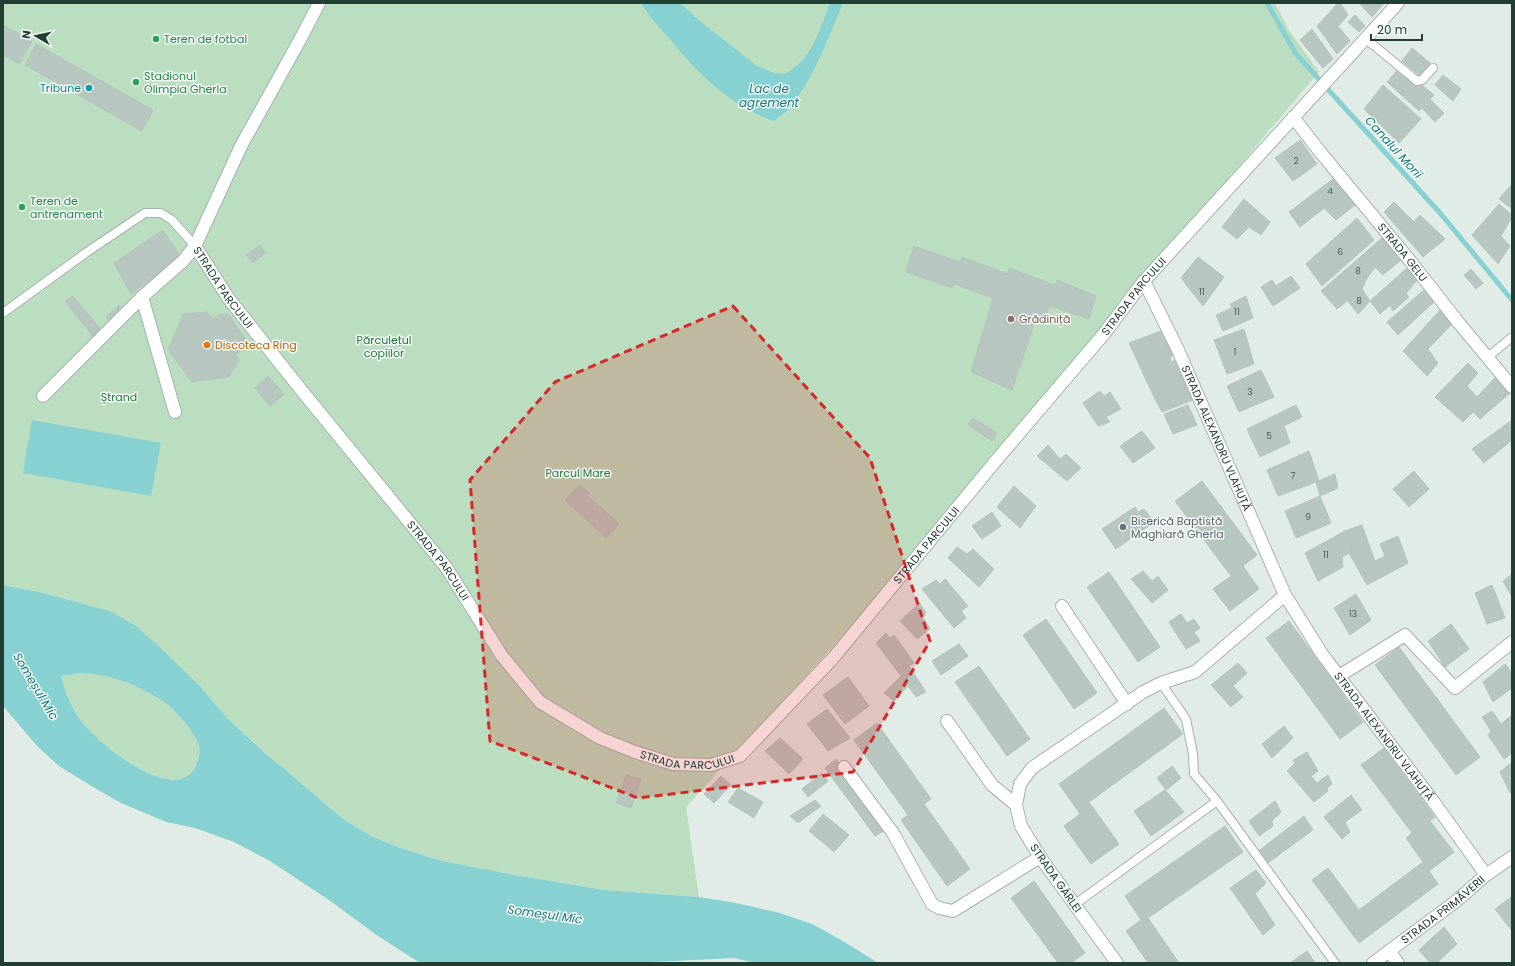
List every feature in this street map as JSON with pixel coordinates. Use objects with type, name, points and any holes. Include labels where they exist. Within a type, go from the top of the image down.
[{"type":"street","name":"STRADA PARCULUI","points":[[319,3],[241,146],[194,246],[228,299],[446,567],[502,656],[540,702],[600,738],[635,752],[673,764],[711,765],[740,756],[834,657],[999,457],[1103,335],[1144,281],[1398,3]]},
{"type":"street","name":"STRADA GELU","points":[[1293,117],[1512,387]]},
{"type":"street","points":[[43,396],[142,297],[183,261],[194,246]]},
{"type":"street","name":"STRADA ALEXANDRU VLAHUȚĂ","points":[[1144,281],[1178,350],[1285,595],[1322,654],[1438,808],[1486,875]]},
{"type":"street","points":[[142,297],[176,412]]},
{"type":"street","points":[[1062,606],[1127,704],[1143,692],[1161,683],[1195,672],[1285,595]]},
{"type":"street","points":[[1339,676],[1405,635],[1456,688],[1512,642]]},
{"type":"street","name":"STRADA GÂRLEI","points":[[1117,963],[1040,857],[1021,826],[1016,805],[1020,784],[1032,768],[1127,704]]},
{"type":"street","points":[[948,721],[992,785],[1016,805]]},
{"type":"street","points":[[844,767],[892,833],[932,904],[940,908],[953,911],[1040,857]]},
{"type":"street","name":"STRADA PRIMĂVERII","points":[[1373,963],[1454,902],[1486,875],[1512,857]]},
{"type":"street","points":[[1389,951],[1398,963]]},
{"type":"lane","points":[[1366,39],[1417,80],[1422,80],[1433,68]]},
{"type":"lane","points":[[3,313],[87,252],[145,213],[161,213],[172,220],[194,246]]},
{"type":"lane","points":[[1488,357],[1512,337]]},
{"type":"lane","points":[[1161,683],[1186,719],[1193,754],[1194,774],[1216,801],[1335,963]]},
{"type":"lane","points":[[1074,905],[1216,801]]},
{"type":"highlighted area","points":[[733,306],[870,458],[930,641],[853,772],[638,798],[490,741],[470,480],[555,382]]},
{"type":"green space","name":"Parcul Mare","points":[[3,3],[1275,3],[1289,30],[1319,72],[976,476],[846,632],[686,807],[699,897],[604,890],[515,875],[442,861],[398,847],[373,837],[343,819],[296,780],[228,719],[199,685],[163,650],[110,611],[39,592],[3,585]]},
{"type":"green space","points":[[81,673],[105,676],[128,683],[149,693],[168,705],[181,718],[197,740],[199,746],[198,759],[192,772],[180,779],[165,779],[131,764],[99,740],[87,728],[73,708],[61,676]]},
{"type":"water","name":"Lac de agrement","points":[[641,3],[680,3],[696,18],[757,66],[774,73],[785,74],[798,65],[813,45],[830,3],[843,3],[826,45],[805,86],[788,110],[774,121],[758,115],[728,97],[702,75],[653,20]]},
{"type":"water","points":[[32,420],[161,443],[151,496],[23,473]]},
{"type":"water","name":"Someșul Mic","points":[[3,585],[39,592],[110,611],[136,626],[163,650],[199,685],[228,719],[264,752],[343,819],[373,837],[398,847],[442,861],[515,875],[604,890],[699,897],[736,903],[780,913],[812,924],[878,963],[755,963],[734,958],[632,963],[420,963],[378,936],[329,900],[270,861],[234,842],[195,828],[166,822],[119,802],[88,784],[59,766],[38,747],[3,706]],"holes":[[[87,673],[105,676],[128,683],[144,690],[168,705],[181,718],[197,740],[199,746],[198,759],[192,772],[180,779],[165,779],[131,764],[99,740],[87,728],[73,708],[61,676]]]},
{"type":"building","points":[[1338,3],[1340,3],[1348,15],[1338,26],[1350,41],[1337,54],[1317,26]]},
{"type":"building","points":[[1359,3],[1384,3],[1372,17]]},
{"type":"building","points":[[1355,15],[1365,26],[1359,32],[1348,22]]},
{"type":"building","name":"Tribune","points":[[3,25],[32,41],[19,64],[3,55]]},
{"type":"building","points":[[1312,29],[1333,59],[1323,68],[1300,40]]},
{"type":"building","name":"Tribune","points":[[36,44],[153,110],[142,131],[25,65]]},
{"type":"building","points":[[1412,48],[1430,63],[1420,76],[1402,61]]},
{"type":"building","points":[[1400,67],[1434,95],[1430,99],[1444,113],[1435,122],[1422,108],[1419,111],[1387,82]]},
{"type":"building","points":[[1443,75],[1461,89],[1453,101],[1435,85]]},
{"type":"building","points":[[1383,85],[1421,119],[1399,143],[1364,109]]},
{"type":"building","points":[[1300,140],[1317,164],[1293,181],[1275,158]]},
{"type":"building","points":[[1333,179],[1355,205],[1336,220],[1324,208],[1300,227],[1289,212]]},
{"type":"building","points":[[1512,184],[1512,209],[1499,199]]},
{"type":"building","points":[[1244,199],[1270,222],[1261,235],[1249,227],[1237,239],[1222,227]]},
{"type":"building","points":[[1394,202],[1414,222],[1420,215],[1445,239],[1423,257],[1384,212]]},
{"type":"building","points":[[1499,204],[1512,215],[1512,217],[1501,236],[1510,246],[1498,264],[1472,235]]},
{"type":"building","points":[[1357,218],[1374,240],[1322,286],[1306,264]]},
{"type":"building","points":[[163,230],[181,257],[131,294],[114,263]]},
{"type":"building","points":[[1382,238],[1401,260],[1383,275],[1375,267],[1362,289],[1337,309],[1321,291]]},
{"type":"building","points":[[260,245],[266,253],[253,263],[246,255]]},
{"type":"building","name":"Grădiniță","points":[[914,246],[960,262],[962,257],[1008,274],[1009,268],[1055,285],[1057,280],[1096,296],[1089,319],[1050,306],[1045,318],[1037,316],[1012,390],[971,372],[993,298],[954,284],[952,288],[906,272]]},
{"type":"building","points":[[1198,257],[1224,277],[1203,306],[1181,278]]},
{"type":"building","points":[[1407,268],[1417,280],[1406,294],[1409,297],[1393,311],[1390,305],[1380,314],[1370,301]]},
{"type":"building","points":[[1471,269],[1483,283],[1476,289],[1464,275]]},
{"type":"building","points":[[1291,276],[1300,288],[1273,306],[1261,287],[1272,280],[1276,286]]},
{"type":"building","points":[[1362,289],[1370,301],[1358,314],[1347,300]]},
{"type":"building","points":[[1425,289],[1435,301],[1398,335],[1387,322]]},
{"type":"building","points":[[73,296],[102,331],[94,338],[65,301]]},
{"type":"building","points":[[1246,296],[1253,318],[1223,331],[1216,315],[1232,308],[1230,304]]},
{"type":"building","points":[[119,305],[124,311],[111,323],[106,317]]},
{"type":"building","points":[[1441,309],[1453,323],[1428,349],[1438,363],[1427,376],[1403,351]]},
{"type":"building","name":"Discoteca Ring","points":[[207,312],[213,319],[220,314],[229,315],[246,340],[243,349],[236,355],[240,360],[229,377],[192,382],[168,350],[183,314]]},
{"type":"building","points":[[1244,329],[1254,364],[1227,374],[1214,340]]},
{"type":"building","points":[[1161,331],[1173,354],[1170,359],[1171,362],[1179,359],[1186,382],[1153,395],[1129,343]]},
{"type":"building","points":[[1468,363],[1478,373],[1467,386],[1477,397],[1497,376],[1511,392],[1480,419],[1473,412],[1463,422],[1435,397]]},
{"type":"building","points":[[1261,370],[1274,397],[1239,412],[1227,386]]},
{"type":"building","points":[[268,376],[284,394],[270,406],[255,388]]},
{"type":"building","points":[[1186,382],[1193,400],[1162,412],[1153,395]]},
{"type":"building","points":[[1100,391],[1104,396],[1110,392],[1121,409],[1106,417],[1110,422],[1098,426],[1083,403]]},
{"type":"building","points":[[1188,405],[1197,425],[1173,434],[1164,414]]},
{"type":"building","points":[[1296,405],[1302,417],[1284,426],[1290,443],[1260,457],[1247,429]]},
{"type":"building","points":[[973,418],[997,433],[992,441],[968,425]]},
{"type":"building","points":[[1512,420],[1512,440],[1484,463],[1472,449]]},
{"type":"building","points":[[1142,431],[1155,448],[1133,463],[1120,446]]},
{"type":"building","points":[[1048,445],[1060,459],[1066,454],[1081,468],[1067,481],[1037,456]]},
{"type":"building","points":[[1309,451],[1319,481],[1278,496],[1267,470]]},
{"type":"building","points":[[1414,471],[1429,489],[1409,507],[1393,489]]},
{"type":"building","points":[[1335,474],[1338,488],[1320,496],[1316,482]]},
{"type":"building","points":[[1202,481],[1257,555],[1243,566],[1259,589],[1230,611],[1213,589],[1231,576],[1175,501]]},
{"type":"building","points":[[580,484],[590,494],[588,496],[619,524],[606,538],[565,500]]},
{"type":"building","points":[[1014,486],[1036,506],[1020,528],[997,507]]},
{"type":"building","points":[[1320,496],[1331,523],[1296,538],[1285,511]]},
{"type":"building","points":[[1135,507],[1138,512],[1144,509],[1151,518],[1147,522],[1150,525],[1116,549],[1102,529]]},
{"type":"building","points":[[992,512],[1001,526],[982,539],[972,526]]},
{"type":"building","points":[[1362,525],[1375,561],[1385,556],[1380,544],[1398,536],[1408,563],[1367,585],[1349,553],[1353,551],[1345,531]]},
{"type":"building","points":[[1345,531],[1353,551],[1342,557],[1343,567],[1318,581],[1305,553]]},
{"type":"building","points":[[957,547],[967,554],[973,549],[994,569],[979,587],[948,558]]},
{"type":"building","points":[[1143,571],[1152,581],[1158,576],[1168,590],[1152,603],[1131,579]]},
{"type":"building","points":[[1109,572],[1160,647],[1138,662],[1087,587]]},
{"type":"building","points":[[1512,574],[1512,597],[1503,581]]},
{"type":"building","points":[[945,579],[968,606],[961,611],[966,618],[954,628],[922,589],[936,580],[940,584]]},
{"type":"building","points":[[1492,585],[1505,618],[1487,624],[1475,593]]},
{"type":"building","points":[[1356,594],[1371,620],[1350,635],[1334,608]]},
{"type":"building","points":[[920,603],[926,613],[923,617],[930,629],[917,639],[900,621]]},
{"type":"building","points":[[1181,614],[1187,623],[1194,619],[1200,628],[1194,632],[1200,641],[1186,649],[1169,622]]},
{"type":"building","points":[[1046,619],[1097,693],[1074,709],[1023,635]]},
{"type":"building","points":[[1289,621],[1363,722],[1340,739],[1266,638]]},
{"type":"building","points":[[1451,624],[1469,649],[1445,667],[1428,641]]},
{"type":"building","points":[[886,633],[890,638],[894,635],[914,663],[898,672],[876,643]]},
{"type":"building","points":[[959,644],[968,656],[941,675],[932,661]]},
{"type":"building","points":[[1399,647],[1480,757],[1456,775],[1375,665]]},
{"type":"building","points":[[1238,663],[1247,673],[1233,686],[1243,697],[1231,707],[1211,685]]},
{"type":"building","points":[[1505,664],[1512,673],[1512,688],[1493,702],[1483,682]]},
{"type":"building","points":[[909,666],[926,692],[916,697],[908,686],[894,701],[884,693],[901,676],[898,672]]},
{"type":"building","points":[[979,666],[1030,739],[1007,756],[955,682]]},
{"type":"building","points":[[848,677],[869,706],[845,724],[823,695]]},
{"type":"building","points":[[1164,708],[1183,734],[1089,802],[1119,844],[1091,864],[1064,826],[1080,814],[1059,784]]},
{"type":"building","points":[[827,709],[850,738],[828,751],[807,724]]},
{"type":"building","points":[[1492,711],[1501,724],[1512,715],[1512,753],[1504,759],[1488,735],[1491,731],[1482,717]]},
{"type":"building","points":[[877,723],[931,799],[924,804],[970,869],[947,886],[901,820],[908,815],[854,740]]},
{"type":"building","points":[[1284,726],[1293,738],[1272,758],[1262,744]]},
{"type":"building","points":[[780,738],[803,759],[789,774],[765,751]]},
{"type":"building","points":[[1384,748],[1435,817],[1430,821],[1454,852],[1429,871],[1438,884],[1359,943],[1312,880],[1328,868],[1359,910],[1423,862],[1406,838],[1412,833],[1361,765]]},
{"type":"building","points":[[1307,752],[1318,771],[1311,776],[1317,783],[1328,775],[1332,784],[1327,788],[1328,791],[1314,802],[1287,771],[1295,763],[1293,760]]},
{"type":"building","points":[[836,759],[887,829],[875,836],[825,768]]},
{"type":"building","points":[[1512,762],[1512,792],[1510,793],[1500,772]]},
{"type":"building","points":[[1172,766],[1181,778],[1166,790],[1157,778]]},
{"type":"building","points":[[822,773],[828,781],[808,797],[802,789]]},
{"type":"building","points":[[626,775],[641,779],[631,808],[616,803]]},
{"type":"building","points":[[721,776],[731,785],[714,803],[704,794]]},
{"type":"building","points":[[738,788],[763,802],[754,818],[728,802]]},
{"type":"building","points":[[1165,790],[1184,812],[1151,836],[1134,811]]},
{"type":"building","points":[[1351,795],[1362,810],[1345,822],[1350,832],[1342,839],[1324,817]]},
{"type":"building","points":[[815,800],[821,806],[798,823],[790,816]]},
{"type":"building","points":[[1275,801],[1281,812],[1272,821],[1273,826],[1259,836],[1249,821]]},
{"type":"building","points":[[823,814],[849,835],[834,852],[809,831]]},
{"type":"building","points":[[1304,816],[1313,830],[1265,865],[1256,853]]},
{"type":"building","points":[[1225,826],[1243,852],[1148,918],[1179,963],[1148,963],[1126,931],[1141,920],[1125,896]]},
{"type":"building","points":[[1256,870],[1266,883],[1255,894],[1275,925],[1263,935],[1230,888]]},
{"type":"building","points":[[1034,881],[1085,953],[1071,963],[1058,963],[1011,898]]},
{"type":"building","points":[[1511,897],[1512,898],[1512,931],[1495,909]]},
{"type":"building","points":[[1444,927],[1457,944],[1437,963],[1430,963],[1419,950]]},
{"type":"building","points":[[1307,951],[1315,963],[1290,963]]},
{"type":"waterway","name":"Canalul Morii","points":[[1267,3],[1296,54],[1440,213],[1512,300]]},
{"type":"place","name":"Teren de fotbal","points":[[156,39]]},
{"type":"place","name":"Stadionul Olimpia Gherla","points":[[136,82]]},
{"type":"place","name":"Tribune","points":[[89,88]]},
{"type":"place","name":"Teren de antrenament","points":[[22,207]]},
{"type":"place","name":"Grădiniță","points":[[1011,319]]},
{"type":"place","name":"Discoteca Ring","points":[[207,345]]},
{"type":"place","name":"Biserică Baptistă Maghiară Gherla","points":[[1123,527]]},
{"type":"park label","name":"Părculețul copiilor","points":[[384,346]]},
{"type":"park label","name":"Ștrand","points":[[119,397]]}]
